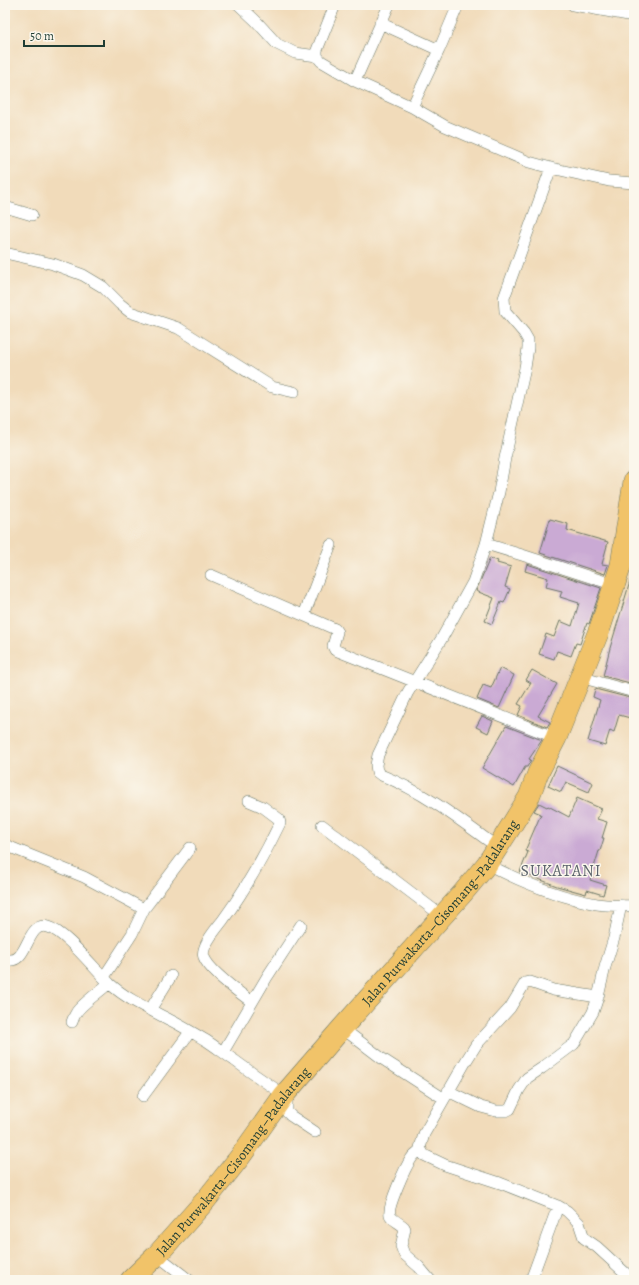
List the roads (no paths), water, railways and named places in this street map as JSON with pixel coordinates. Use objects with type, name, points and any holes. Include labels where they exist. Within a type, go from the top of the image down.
[{"type":"highway","name":"Jalan Purwakarta–Cisomang–Padalarang","points":[[131,1280],[157,1255],[205,1202],[240,1157],[284,1095],[462,894],[492,855],[529,797],[538,773],[556,738],[600,628],[615,585],[632,516],[634,480]]},
{"type":"street","points":[[239,5],[256,20],[276,44],[295,53],[316,56],[321,61],[355,81],[412,107],[445,126],[529,162],[609,181],[634,183]]},
{"type":"street","points":[[316,56],[319,44],[335,5]]},
{"type":"street","points":[[355,81],[389,5]]},
{"type":"street","points":[[573,5],[634,16]]},
{"type":"street","points":[[412,107],[439,50],[453,6]]},
{"type":"street","points":[[380,23],[439,50]]},
{"type":"street","points":[[551,168],[504,298],[505,312],[524,333],[528,340],[528,348],[525,368],[504,458],[499,492],[486,544],[473,582],[442,638],[415,681],[378,755],[376,765],[377,772],[420,793],[492,855],[509,875],[567,897],[598,905],[634,906]]},
{"type":"street","points":[[5,207],[32,215]]},
{"type":"street","points":[[5,254],[53,264],[83,274],[103,287],[130,312],[178,328],[272,387],[294,392]]},
{"type":"street","points":[[486,544],[615,585]]},
{"type":"street","points":[[304,615],[331,545]]},
{"type":"street","points":[[211,575],[336,630],[337,632],[333,646],[335,650],[556,738]]},
{"type":"street","points":[[580,677],[634,692]]},
{"type":"street","points":[[249,801],[263,807],[279,819],[280,823],[239,897],[204,947],[203,956],[216,972],[252,1002]]},
{"type":"street","points":[[322,825],[442,916]]},
{"type":"street","points":[[5,845],[84,877],[144,910]]},
{"type":"street","points":[[72,1022],[76,1013],[82,1006],[98,994],[144,910],[190,848]]},
{"type":"street","points":[[342,1028],[384,1060],[446,1095],[488,1109],[501,1111],[510,1110],[519,1090],[527,1078],[574,1044],[593,1012],[614,938],[621,905]]},
{"type":"street","points":[[223,1052],[252,1002],[301,925]]},
{"type":"street","points":[[5,959],[12,961],[16,959],[21,954],[38,927],[47,926],[56,931],[79,951],[106,980],[123,995],[223,1052],[284,1095],[287,1098],[287,1112],[315,1132]]},
{"type":"street","points":[[150,1010],[171,976]]},
{"type":"street","points":[[598,997],[553,990],[530,982],[525,983],[510,1008],[476,1045],[424,1134],[420,1144],[420,1150],[424,1155],[445,1165],[500,1183],[567,1211],[579,1223],[584,1238],[597,1247],[633,1280]]},
{"type":"street","points":[[143,1096],[190,1032]]},
{"type":"street","points":[[420,1150],[412,1157],[406,1168],[394,1194],[389,1212],[391,1217],[405,1229],[401,1246],[404,1254],[419,1267],[430,1280]]},
{"type":"street","points":[[531,1280],[558,1206]]},
{"type":"street","points":[[157,1255],[190,1280]]},
{"type":"district","name":"SUKATANI","points":[[561,871]]}]
